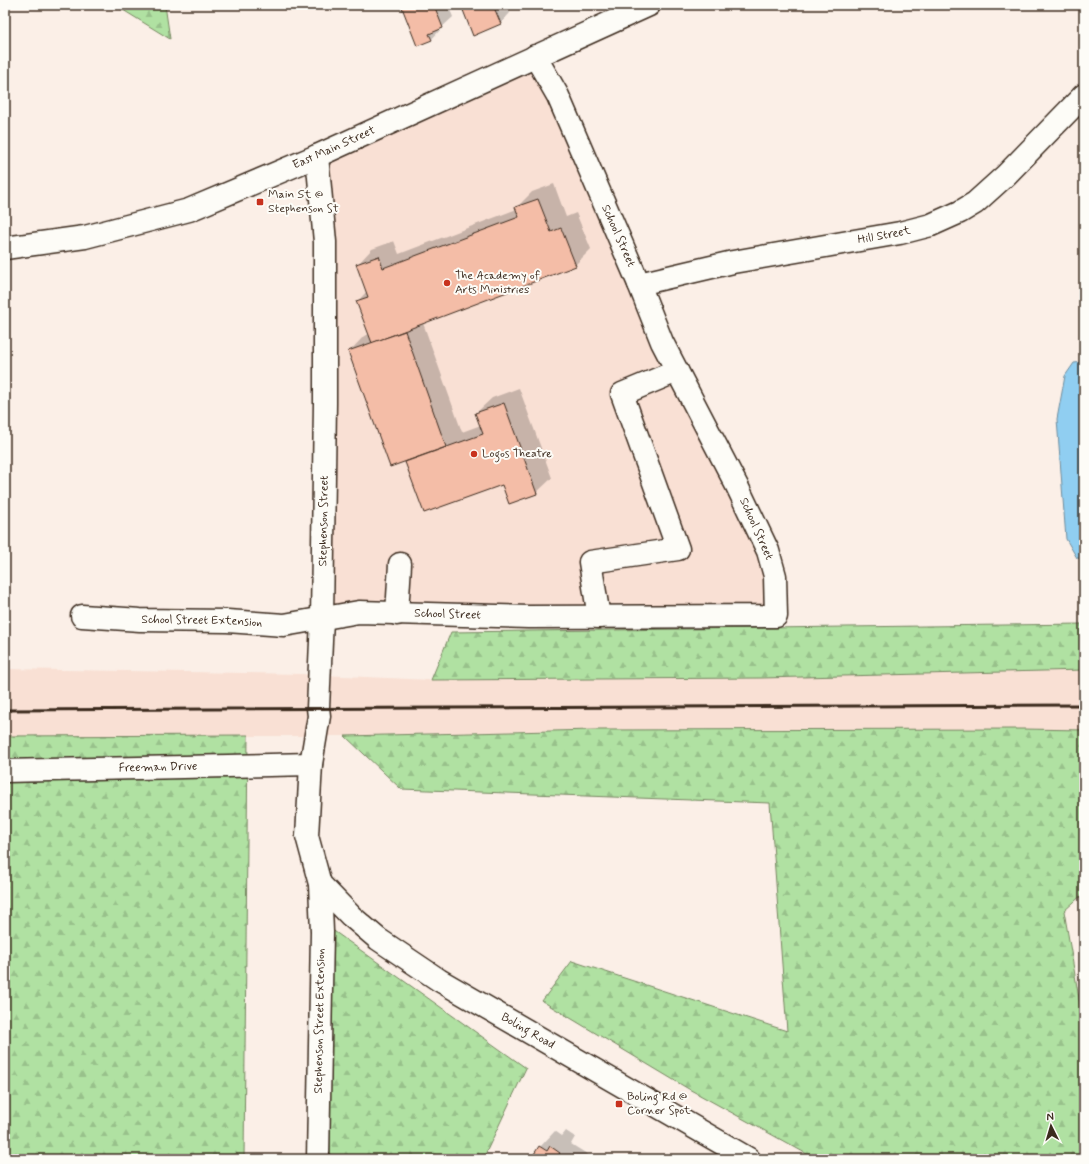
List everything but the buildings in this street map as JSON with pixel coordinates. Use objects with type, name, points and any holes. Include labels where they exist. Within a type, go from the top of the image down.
[{"type":"street","name":"East Main Street","points":[[5,248],[85,237],[189,210],[317,156],[649,5]]},
{"type":"street","name":"School Street","points":[[322,619],[359,612],[528,617],[776,616],[775,576],[768,551],[737,486],[662,342],[639,284],[558,96],[535,56]]},
{"type":"street","name":"Hill Street","points":[[639,284],[733,262],[900,233],[938,222],[960,212],[980,198],[1006,175],[1084,95]]},
{"type":"street","name":"Stephenson Street","points":[[317,156],[325,242],[325,403],[322,619],[318,708],[319,716],[311,764],[307,836],[320,884]]},
{"type":"street","points":[[599,617],[590,562],[678,549],[622,394],[677,371]]},
{"type":"street","points":[[397,614],[400,564]]},
{"type":"street","name":"School Street Extension","points":[[82,616],[140,620],[227,621],[284,625],[322,619]]},
{"type":"street","name":"Freeman Drive","points":[[5,772],[311,764]]},
{"type":"street","name":"Stephenson Street Extension","points":[[318,1159],[322,932],[320,884]]},
{"type":"street","name":"Boling Road","points":[[320,884],[351,916],[378,939],[439,980],[749,1159]]},
{"type":"shaded area","points":[[535,56],[768,551],[776,616],[322,619],[317,156]]},
{"type":"shaded area","points":[[5,669],[301,674],[431,680],[762,678],[1084,670],[1084,730],[594,730],[345,736],[5,736]]},
{"type":"green space","points":[[115,5],[165,5],[170,39]]},
{"type":"green space","points":[[1084,624],[1084,670],[762,678],[431,680],[451,632]]},
{"type":"green space","points":[[594,730],[1084,730],[1084,893],[1064,911],[1082,1016],[1084,1019],[1084,1159],[816,1159],[687,1088],[542,1001],[572,961],[787,1031],[770,803],[401,789],[345,736]]},
{"type":"green space","points":[[248,735],[244,1159],[5,1159],[5,736]]},
{"type":"green space","points":[[331,929],[526,1068],[483,1159],[330,1159]]},
{"type":"water","points":[[1084,362],[1084,559],[1077,558],[1066,539],[1057,419],[1065,376],[1074,363]]},
{"type":"railway","points":[[5,710],[1084,705]]},
{"type":"place","name":"Main St @ Stephenson St","points":[[260,202]]},
{"type":"place","name":"The Academy of Arts Ministries","points":[[447,283]]},
{"type":"place","name":"Logos Theatre","points":[[474,454]]},
{"type":"place","name":"Boling Rd @ Corner Spot","points":[[619,1104]]}]
